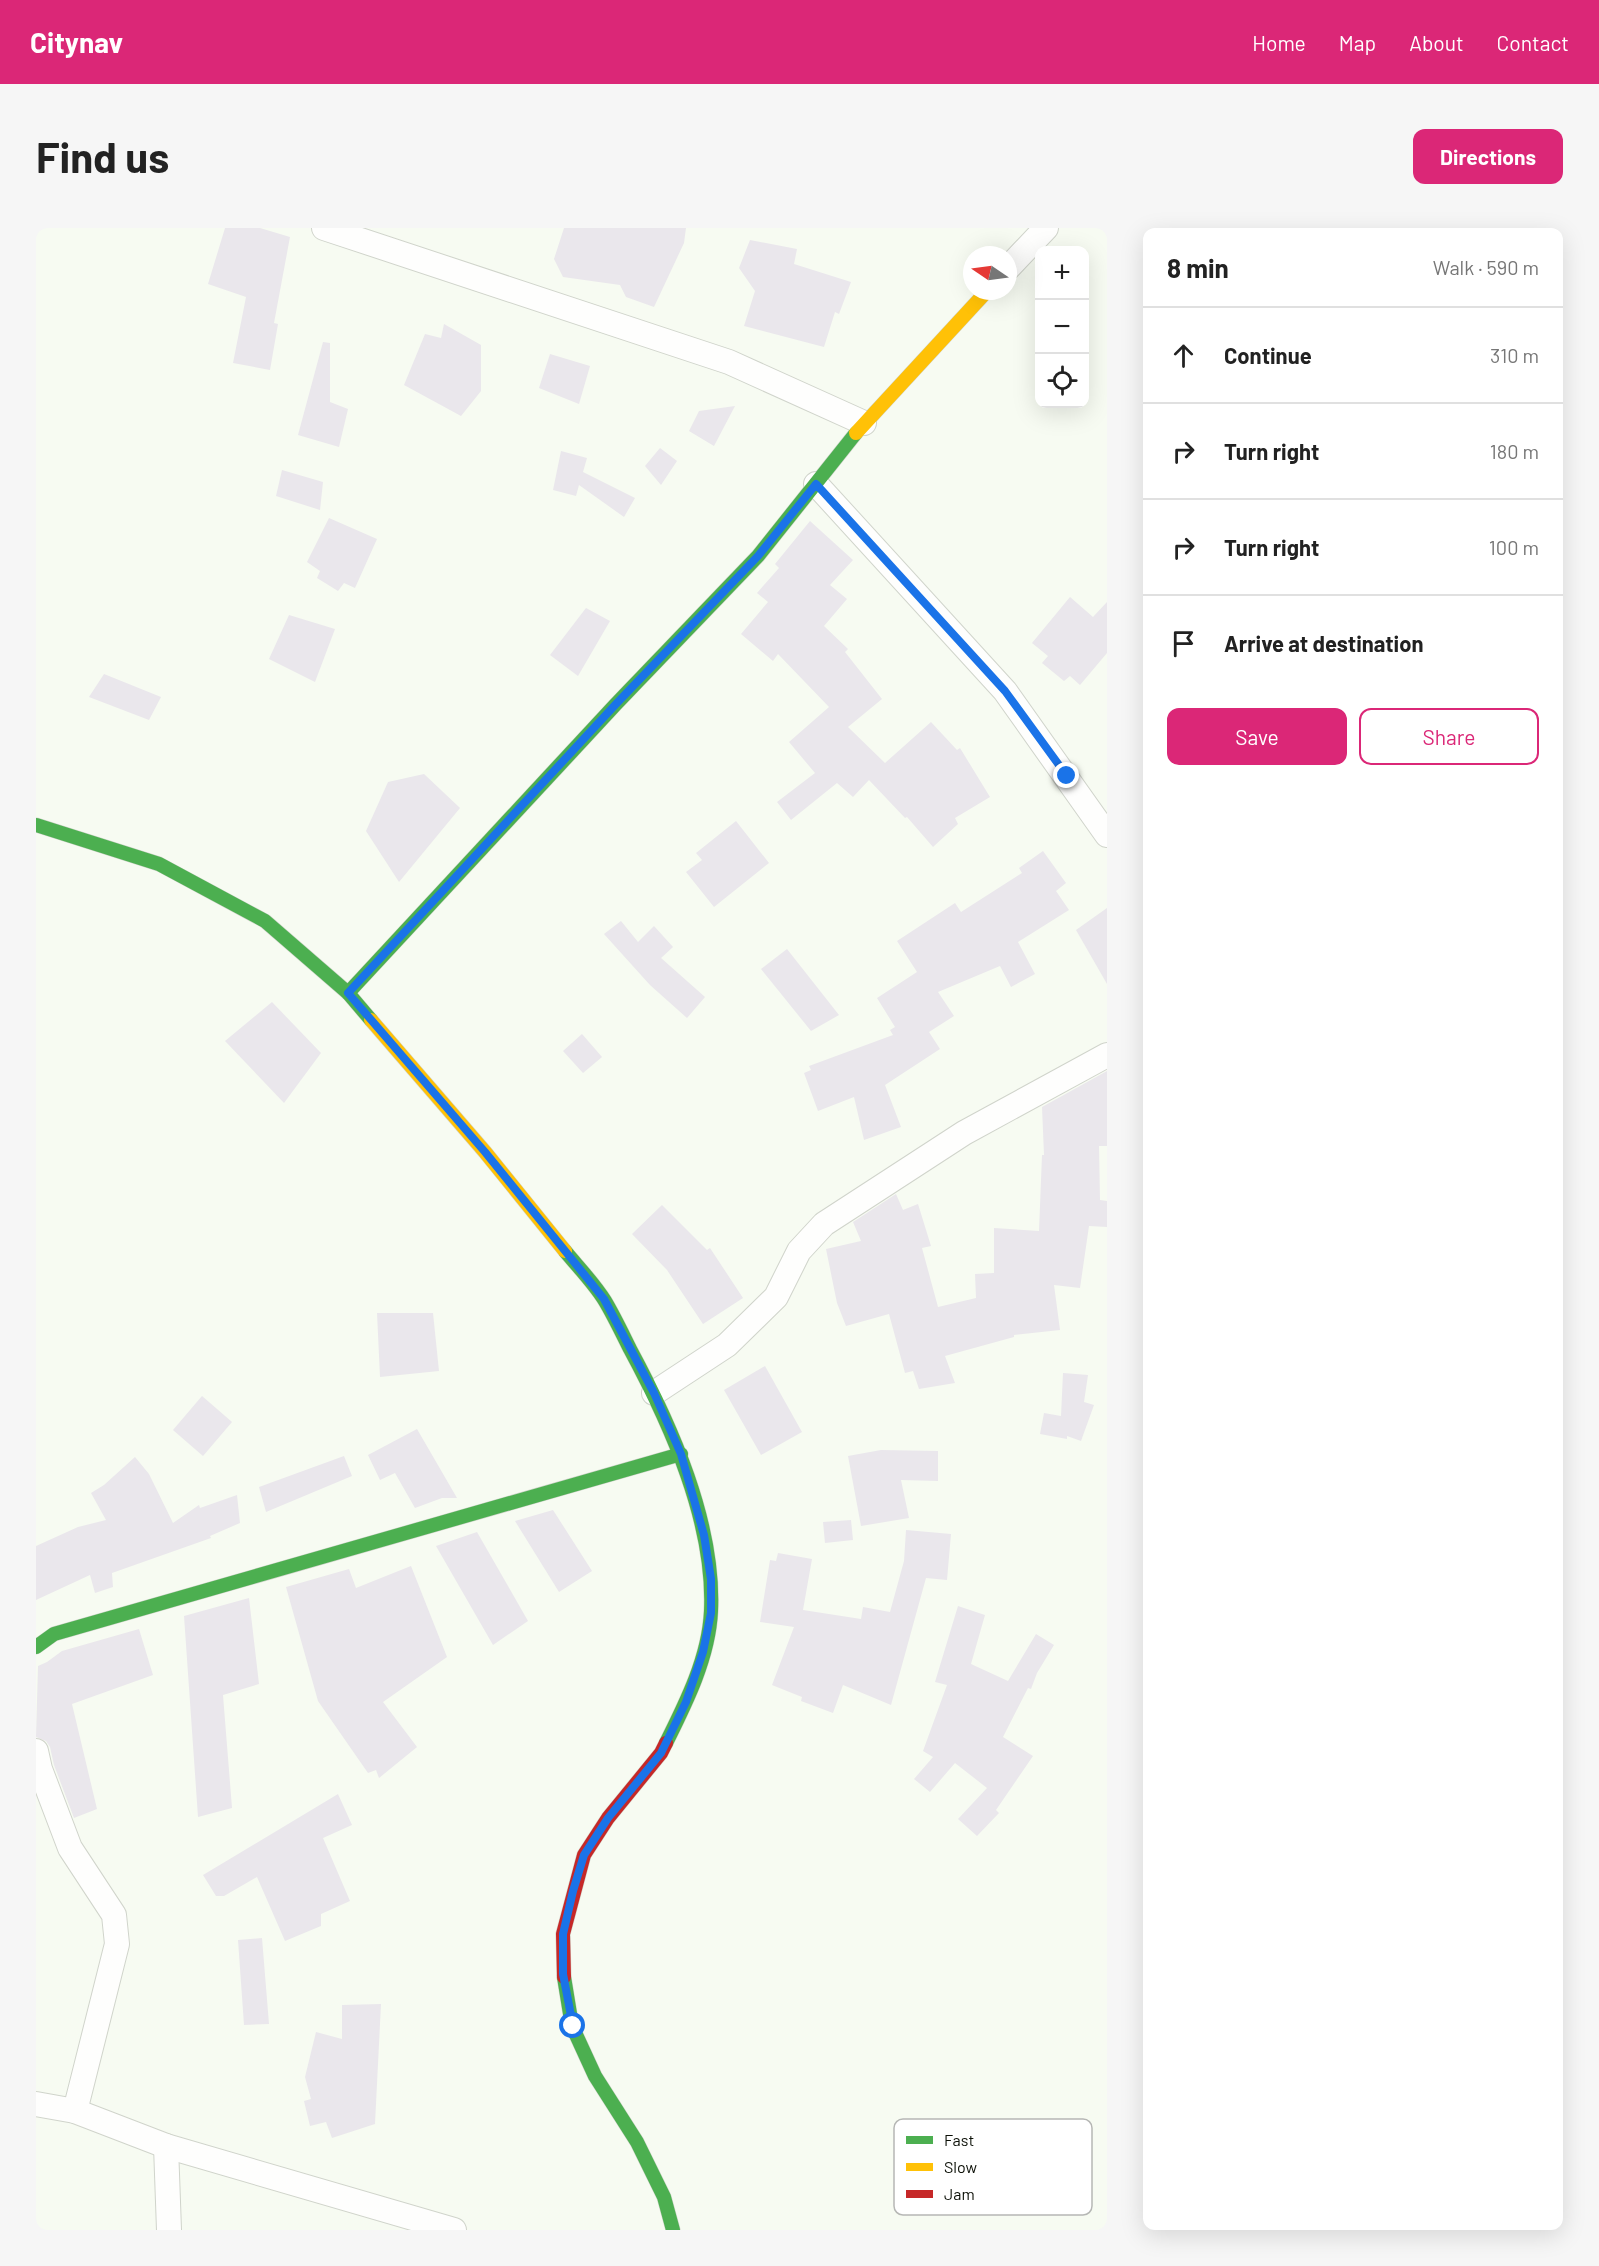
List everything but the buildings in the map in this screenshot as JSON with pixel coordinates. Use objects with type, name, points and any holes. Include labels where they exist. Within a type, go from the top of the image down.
[{"type":"main road","points":[[348,993],[616,704],[758,556],[864,423],[979,300]]},
{"type":"main road","points":[[36,825],[159,864],[265,921],[348,993],[485,1152],[604,1299],[654,1393],[681,1454],[704,1535],[711,1579],[711,1613],[703,1652],[686,1702],[661,1753],[608,1818],[584,1855],[563,1934],[563,1974],[573,2026],[595,2076],[637,2142],[664,2197],[673,2230]]},
{"type":"main road","points":[[36,1647],[54,1634],[681,1454]]},
{"type":"street","points":[[324,228],[729,362],[864,423]]},
{"type":"street","points":[[1017,259],[1046,228]]},
{"type":"street","points":[[816,484],[1005,691],[1107,835]]},
{"type":"street","points":[[654,1393],[727,1345],[776,1297],[799,1251],[824,1224],[964,1133],[1107,1055]]},
{"type":"street","points":[[36,1752],[40,1769],[70,1848],[114,1915],[117,1944],[75,2111]]},
{"type":"street","points":[[36,2104],[75,2111],[166,2146],[413,2224],[454,2230]]},
{"type":"street","points":[[166,2146],[169,2230]]},
{"type":"traffic: fast","points":[[348,993],[616,704],[758,556],[856,433]]},
{"type":"traffic: fast","points":[[36,825],[159,864],[265,921],[348,993],[371,1020]]},
{"type":"traffic: fast","points":[[565,1251],[605,1301],[661,1410],[687,1476],[706,1544],[711,1611],[706,1645],[688,1696],[666,1743]]},
{"type":"traffic: fast","points":[[36,1647],[54,1634],[681,1454]]},
{"type":"traffic: fast","points":[[564,1977],[572,2026],[595,2076],[637,2142],[664,2197],[673,2230]]},
{"type":"traffic: slow","points":[[856,433],[979,300]]},
{"type":"traffic: slow","points":[[371,1020],[485,1152],[565,1251]]},
{"type":"traffic: jam","points":[[564,1977],[563,1934],[584,1855],[608,1818],[661,1753],[666,1743]]},
{"type":"route","points":[[573,2026],[563,1974],[563,1934],[573,1891],[584,1855],[608,1818],[661,1753],[686,1702],[703,1652],[711,1613],[711,1579],[704,1535],[681,1454],[654,1393],[604,1299],[485,1152],[348,993],[616,704],[758,556],[816,484],[1005,691],[1067,776]]}]
